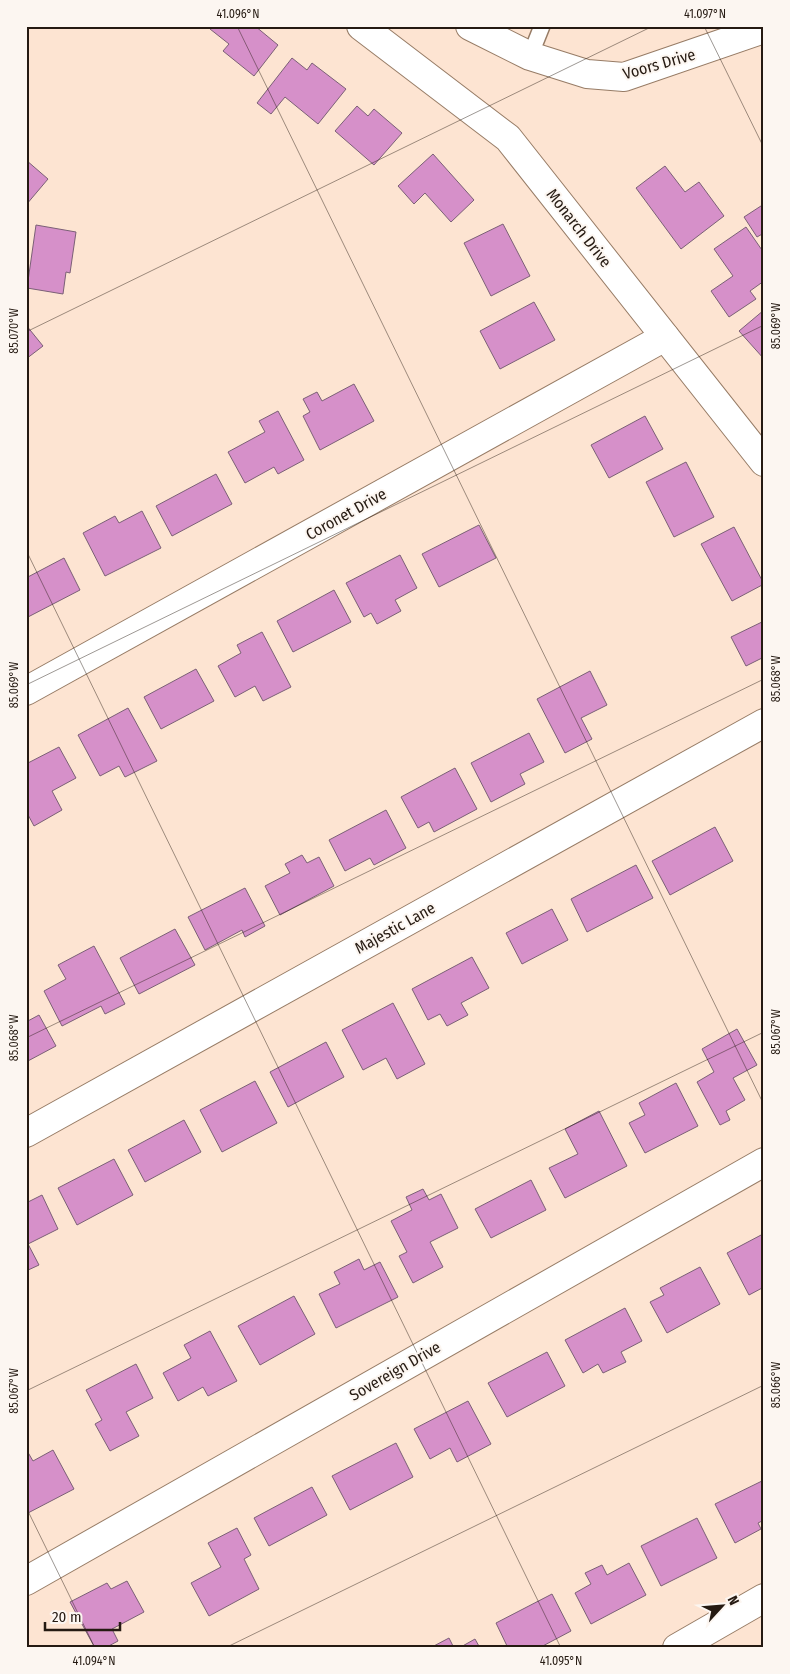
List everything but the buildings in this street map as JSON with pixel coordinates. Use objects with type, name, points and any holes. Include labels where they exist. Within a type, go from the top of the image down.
[{"type":"street","name":"Monarch Drive","points":[[361,26],[508,138],[764,462]]},
{"type":"street","name":"Voors Drive","points":[[470,26],[530,56],[587,74],[624,78],[764,29]]},
{"type":"street","name":"Coronet Drive","points":[[26,691],[665,337]]},
{"type":"street","name":"Majestic Lane","points":[[26,1133],[764,723]]},
{"type":"street","name":"Sovereign Drive","points":[[26,1581],[764,1162]]},
{"type":"street","points":[[677,1648],[764,1598]]},
{"type":"lane","points":[[530,56],[542,26]]}]
